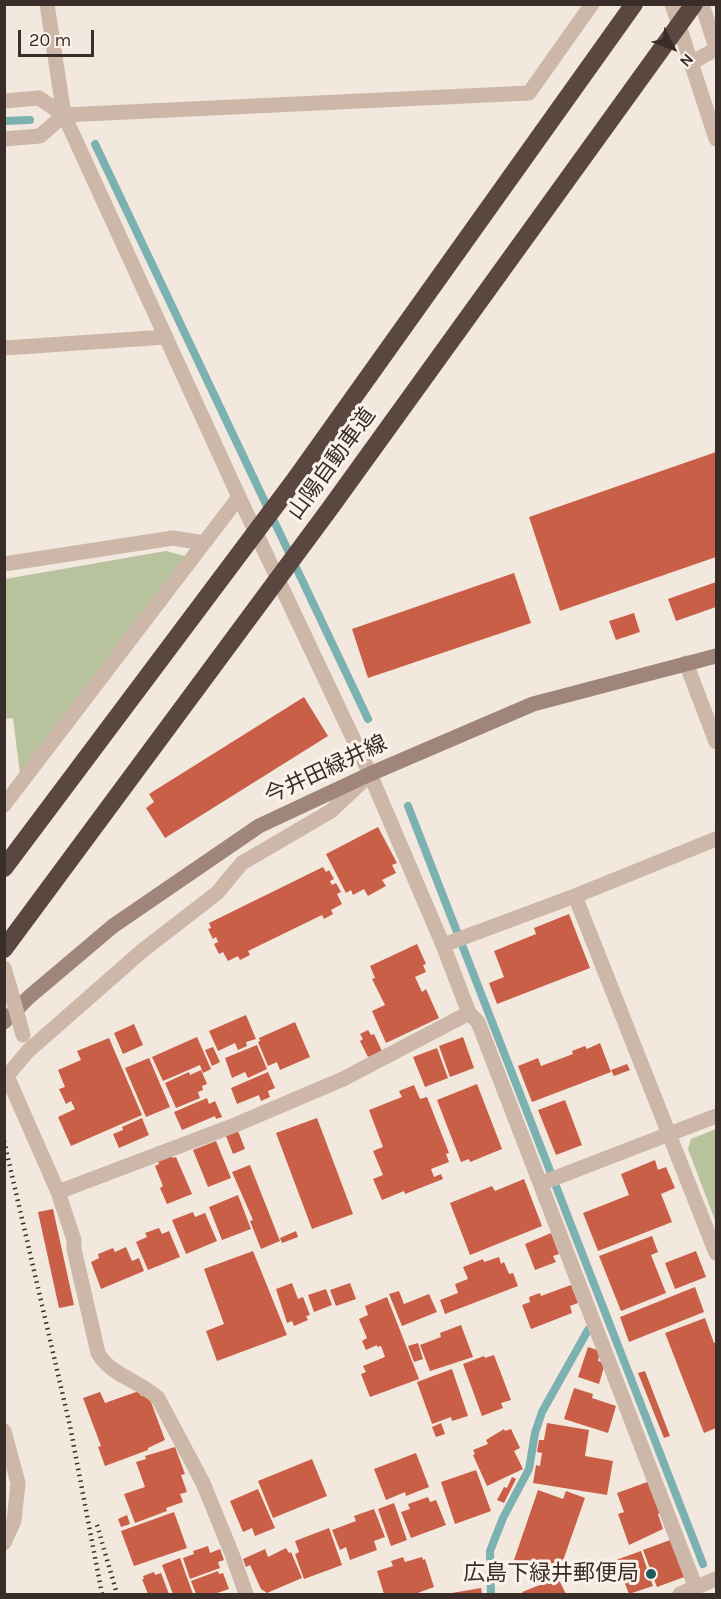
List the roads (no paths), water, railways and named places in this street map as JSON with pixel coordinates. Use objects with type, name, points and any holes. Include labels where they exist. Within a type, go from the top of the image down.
[{"type":"highway","name":"山陽自動車道","points":[[4,868],[294,481],[634,4]]},
{"type":"highway","name":"山陽自動車道","points":[[4,949],[338,497],[694,4]]},
{"type":"main road","name":"今井田緑井線","points":[[4,1022],[29,997],[113,926],[259,826],[370,774],[533,704],[717,656]]},
{"type":"street","points":[[47,4],[64,115],[239,497],[370,774],[443,945],[469,1013],[478,1022],[542,1183],[696,1588]]},
{"type":"street","points":[[4,101],[39,98],[64,115],[528,93],[592,4]]},
{"type":"street","points":[[672,4],[717,139]]},
{"type":"street","points":[[691,63],[717,48],[702,4]]},
{"type":"street","points":[[4,140],[40,136],[64,115]]},
{"type":"street","points":[[4,348],[166,337]]},
{"type":"street","points":[[4,805],[239,497]]},
{"type":"street","points":[[4,564],[173,538],[204,543]]},
{"type":"street","points":[[686,663],[717,742]]},
{"type":"street","points":[[246,1594],[203,1483],[158,1398],[147,1388],[104,1364],[98,1353],[74,1248],[75,1240],[58,1192],[7,1076],[28,1052],[142,951],[217,893],[242,863],[331,811],[370,774]]},
{"type":"street","points":[[443,945],[717,840]]},
{"type":"street","points":[[575,896],[717,1253]]},
{"type":"street","points":[[4,968],[28,1052]]},
{"type":"street","points":[[58,1192],[235,1125],[343,1079],[469,1013]]},
{"type":"street","points":[[542,1183],[717,1116]]},
{"type":"street","points":[[4,1431],[18,1483],[14,1521],[4,1543]]},
{"type":"street","points":[[680,1594],[717,1579]]},
{"type":"waterway","points":[[4,121],[30,120]]},
{"type":"waterway","points":[[95,144],[368,719]]},
{"type":"waterway","points":[[408,806],[703,1564]]},
{"type":"waterway","points":[[491,1594],[490,1551],[503,1518],[529,1469],[535,1433],[542,1412],[588,1330]]},
{"type":"railway","points":[[4,1141],[70,1426],[102,1594]]},
{"type":"railway","points":[[97,1525],[117,1594]]},
{"type":"place","name":"広島下緑井郵便局","points":[[651,1574]]}]
